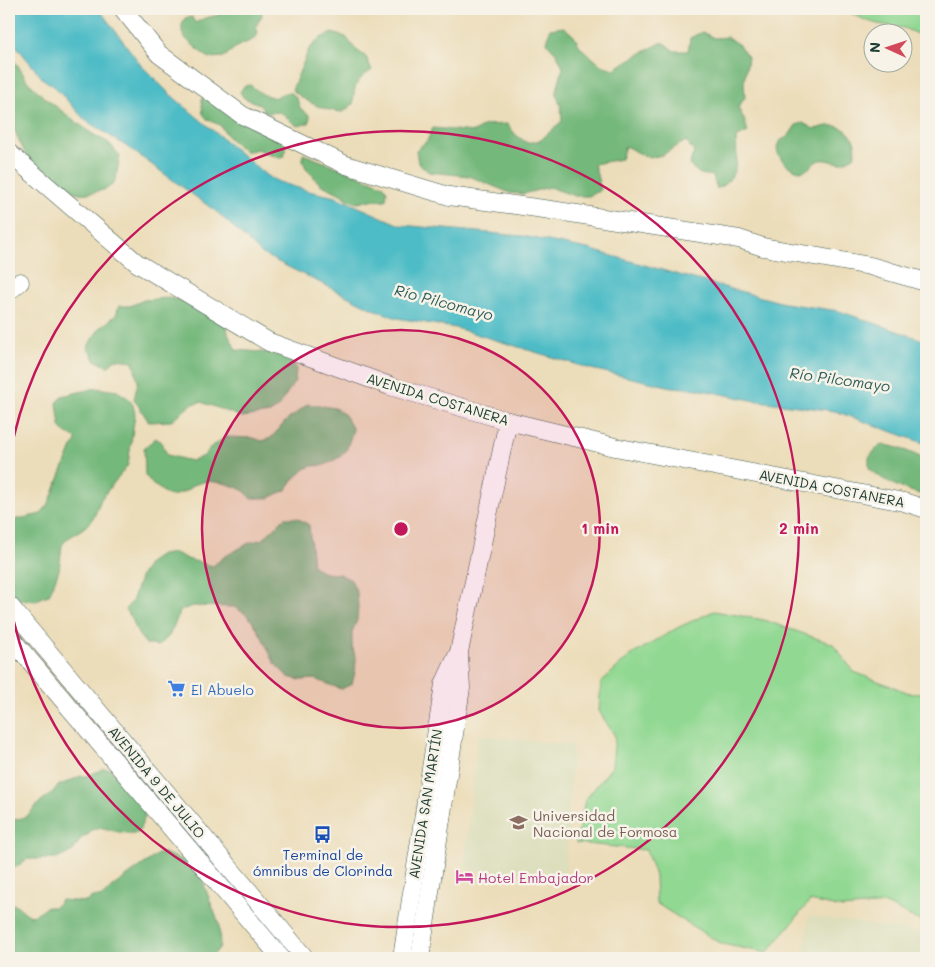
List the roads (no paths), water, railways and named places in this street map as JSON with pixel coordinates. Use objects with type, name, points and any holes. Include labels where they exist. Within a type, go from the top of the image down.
[{"type":"street","points":[[123,9],[159,54],[242,115],[346,165],[449,196],[739,239],[763,248],[870,266],[926,282]]},
{"type":"street","name":"AVENIDA COSTANERA","points":[[9,153],[138,263],[269,342],[390,386],[508,421],[615,447],[904,502],[926,508]]},
{"type":"street","name":"AVENIDA SAN MARTÍN","points":[[402,958],[444,684],[459,652],[508,421]]},
{"type":"street","name":"AVENIDA 9 DE JULIO","points":[[9,605],[305,958]]},
{"type":"street","name":"AVENIDA 9 DE JULIO","points":[[9,636],[281,958]]},
{"type":"street","name":"AVENIDA SAN MARTÍN","points":[[420,958],[461,688],[459,652]]},
{"type":"street","points":[[103,747],[118,735]]},
{"type":"water","name":"Río Pilcomayo","points":[[9,9],[99,9],[141,65],[171,95],[267,176],[279,182],[336,197],[400,225],[523,236],[588,249],[784,303],[839,311],[926,341],[926,444],[835,411],[751,400],[698,389],[672,387],[591,369],[456,328],[397,318],[371,308],[262,254],[218,213],[129,148],[85,120],[55,87],[43,79],[9,37]]},
{"type":"place","name":"El Abuelo","points":[[177,689]]},
{"type":"place","name":"Universidad Nacional de Formosa","points":[[519,823]]},
{"type":"place","name":"Terminal de ómnibus de Clorinda","points":[[323,834]]},
{"type":"place","name":"Hotel Embajador","points":[[464,877]]}]
